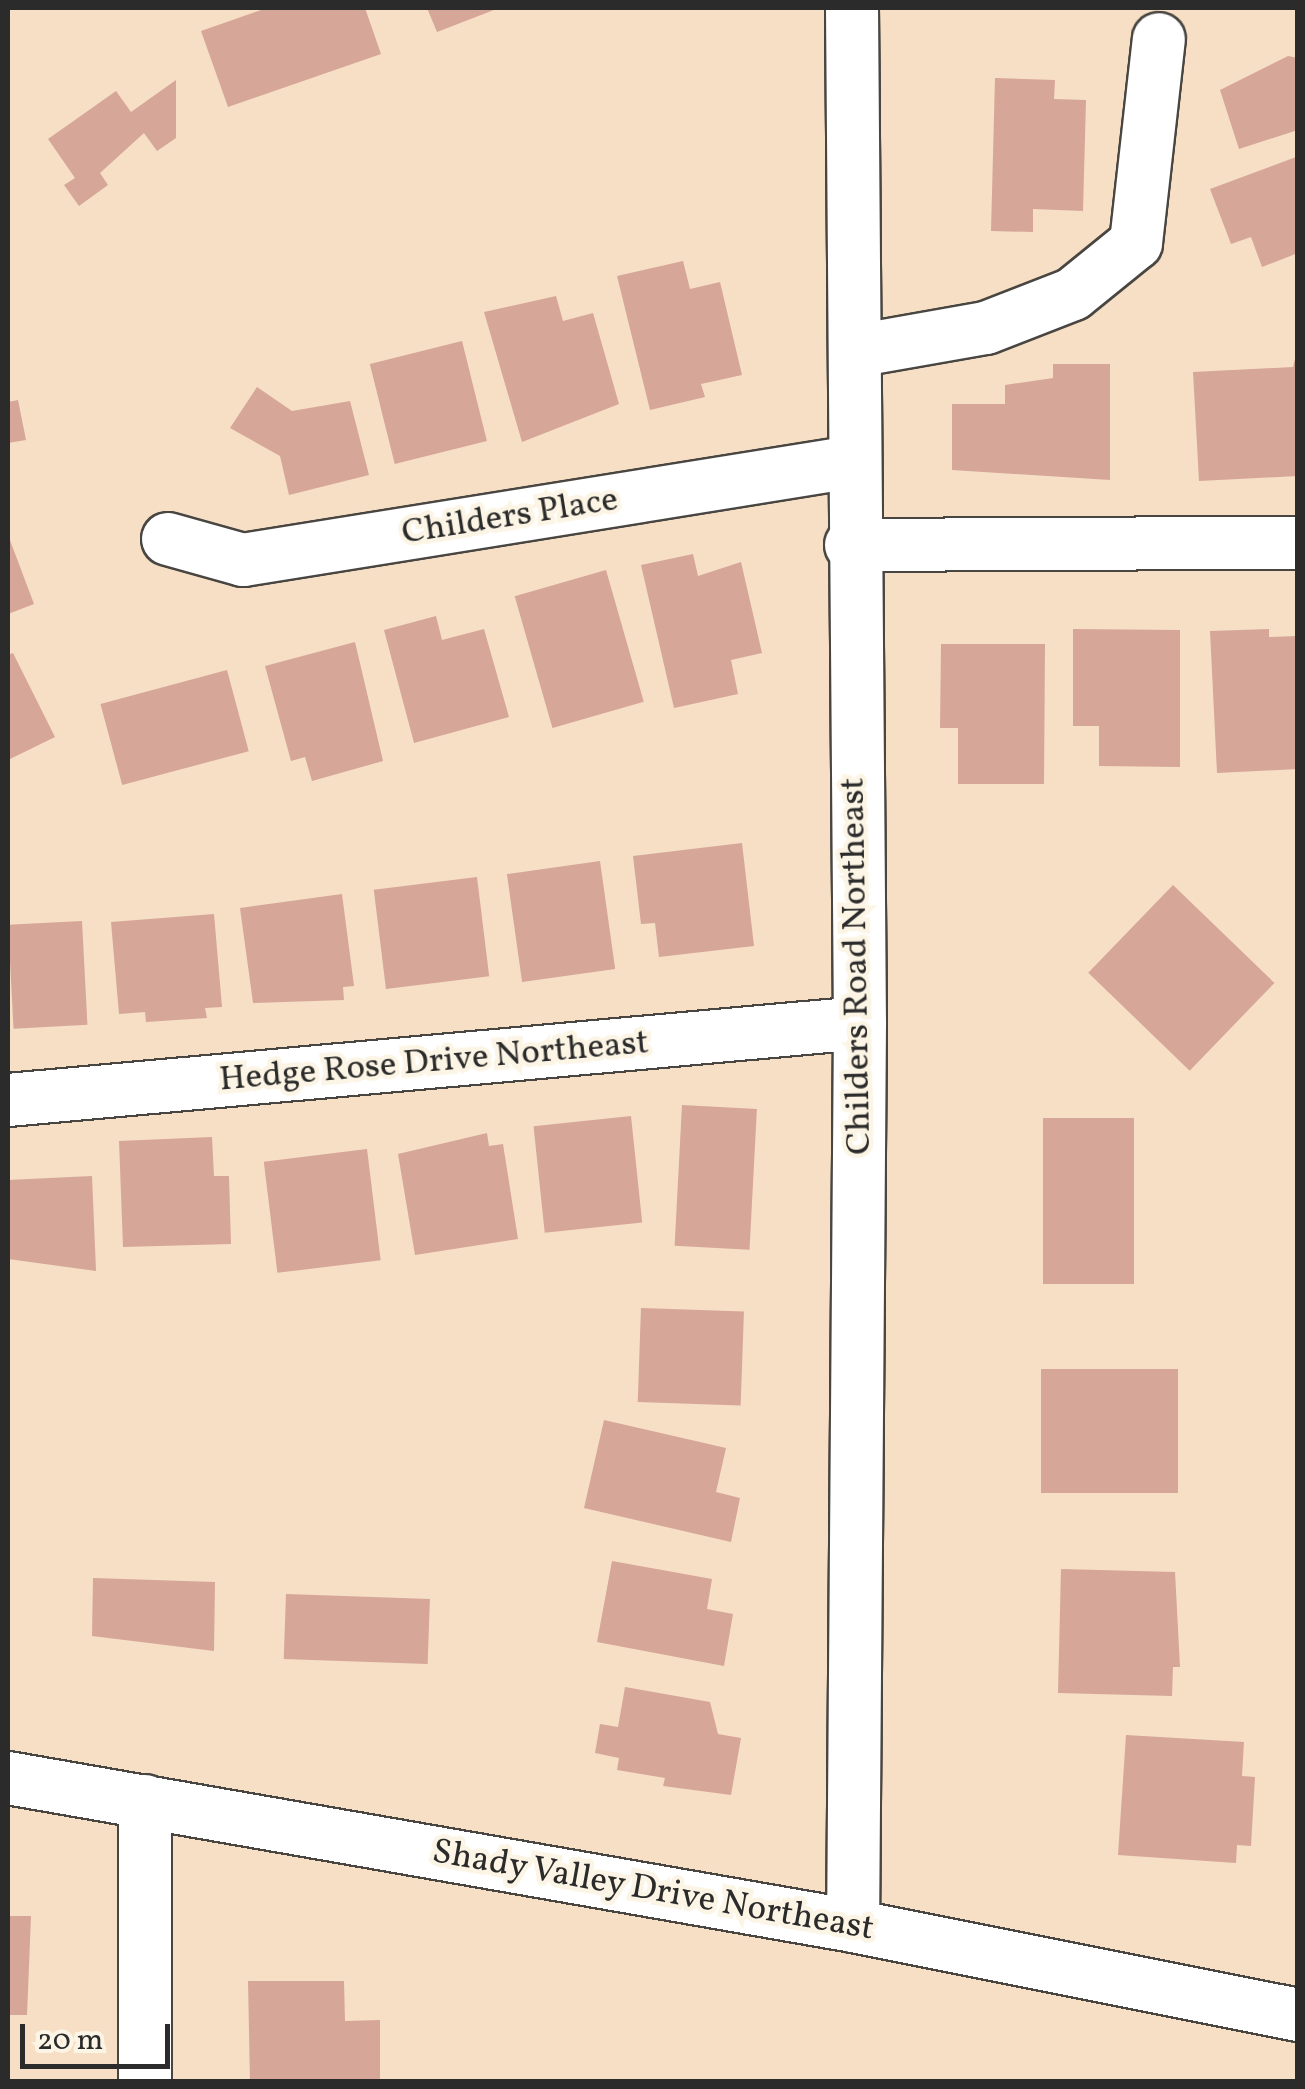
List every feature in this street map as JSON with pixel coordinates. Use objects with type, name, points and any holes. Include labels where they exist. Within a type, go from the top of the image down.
[{"type":"street","name":"Childers Road Northeast","points":[[852,8],[854,351],[850,545],[860,1023],[852,1926]]},
{"type":"street","points":[[854,351],[986,328],[1073,294],[1136,243],[1159,38]]},
{"type":"street","name":"Childers Place","points":[[168,540],[244,560],[853,462]]},
{"type":"street","points":[[850,545],[1298,542]]},
{"type":"street","name":"Hedge Rose Drive Northeast","points":[[8,1100],[860,1023]]},
{"type":"street","name":"Shady Valley Drive Northeast","points":[[8,1778],[852,1926],[1298,2015]]},
{"type":"street","points":[[145,2082],[146,1801]]},
{"type":"building","points":[[267,8],[365,8],[381,54],[228,107],[201,31]]},
{"type":"building","points":[[427,8],[499,8],[437,32]]},
{"type":"building","points":[[1288,56],[1298,58],[1298,130],[1239,149],[1220,90]]},
{"type":"building","points":[[995,78],[1055,80],[1054,99],[1086,100],[1083,211],[1033,209],[1033,232],[991,231]]},
{"type":"building","points":[[176,80],[176,138],[157,151],[144,133],[100,173],[108,185],[79,206],[64,185],[75,178],[48,139],[116,91],[131,112]]},
{"type":"building","points":[[1296,157],[1298,253],[1262,267],[1251,237],[1231,244],[1210,189]]},
{"type":"building","points":[[683,261],[690,289],[720,282],[742,375],[701,384],[705,397],[650,410],[617,276]]},
{"type":"building","points":[[556,296],[563,321],[593,313],[619,404],[522,442],[484,312]]},
{"type":"building","points":[[462,341],[487,441],[395,464],[370,364]]},
{"type":"building","points":[[1298,346],[1298,476],[1199,481],[1193,372],[1293,367]]},
{"type":"building","points":[[1053,364],[1110,364],[1110,480],[952,470],[952,404],[1005,404],[1005,385],[1053,378]]},
{"type":"building","points":[[257,387],[292,411],[350,401],[369,475],[289,495],[280,456],[230,428]]},
{"type":"building","points":[[18,400],[26,440],[8,443],[8,402]]},
{"type":"building","points":[[8,535],[34,604],[8,614]]},
{"type":"building","points":[[693,554],[698,576],[741,562],[762,653],[731,660],[738,694],[674,708],[641,565]]},
{"type":"building","points":[[606,570],[644,702],[552,728],[515,596]]},
{"type":"building","points":[[436,616],[442,640],[484,629],[509,717],[414,743],[384,630]]},
{"type":"building","points":[[1073,629],[1180,630],[1180,767],[1099,766],[1099,726],[1073,726]]},
{"type":"building","points":[[1269,629],[1269,637],[1298,636],[1298,769],[1217,773],[1210,631]]},
{"type":"building","points":[[355,642],[383,761],[312,781],[305,757],[291,761],[265,666]]},
{"type":"building","points":[[941,644],[1045,644],[1044,784],[958,784],[958,728],[940,728]]},
{"type":"building","points":[[13,653],[55,737],[8,760],[8,655]]},
{"type":"building","points":[[227,670],[249,751],[122,785],[100,704]]},
{"type":"building","points":[[742,843],[754,946],[659,957],[655,923],[641,924],[633,856]]},
{"type":"building","points":[[600,861],[615,969],[522,982],[507,874]]},
{"type":"building","points":[[477,877],[489,976],[386,989],[374,890]]},
{"type":"building","points":[[1173,885],[1274,983],[1190,1071],[1088,973]]},
{"type":"building","points":[[342,894],[354,986],[343,987],[344,1000],[253,1003],[240,908]]},
{"type":"building","points":[[214,914],[222,1007],[205,1008],[207,1018],[146,1022],[145,1012],[119,1014],[111,922]]},
{"type":"building","points":[[82,921],[87,1025],[14,1029],[8,925]]},
{"type":"building","points":[[682,1105],[757,1109],[750,1250],[675,1246]]},
{"type":"building","points":[[631,1116],[642,1222],[545,1233],[534,1126]]},
{"type":"building","points":[[1043,1118],[1134,1118],[1134,1284],[1043,1284]]},
{"type":"building","points":[[487,1133],[489,1146],[503,1144],[518,1239],[415,1255],[398,1154]]},
{"type":"building","points":[[212,1137],[214,1176],[229,1176],[231,1244],[123,1247],[119,1141]]},
{"type":"building","points":[[367,1149],[381,1260],[277,1273],[264,1162]]},
{"type":"building","points":[[92,1176],[96,1271],[8,1259],[8,1180]]},
{"type":"building","points":[[641,1308],[744,1312],[741,1406],[638,1402]]},
{"type":"building","points":[[1041,1369],[1178,1369],[1178,1493],[1041,1493]]},
{"type":"building","points":[[604,1420],[726,1448],[716,1492],[740,1498],[731,1542],[584,1508]]},
{"type":"building","points":[[612,1561],[712,1579],[707,1609],[733,1614],[724,1666],[597,1642]]},
{"type":"building","points":[[1061,1569],[1175,1572],[1180,1667],[1173,1667],[1172,1696],[1058,1693]]},
{"type":"building","points":[[93,1578],[215,1582],[214,1651],[92,1636]]},
{"type":"building","points":[[286,1594],[430,1599],[428,1664],[284,1659]]},
{"type":"building","points":[[625,1687],[710,1702],[718,1734],[741,1738],[731,1795],[663,1786],[665,1778],[617,1770],[619,1758],[595,1753],[600,1724],[618,1727]]},
{"type":"building","points":[[1126,1735],[1244,1742],[1242,1776],[1255,1777],[1251,1846],[1237,1845],[1236,1863],[1118,1855]]},
{"type":"building","points":[[8,1916],[31,1916],[27,2015],[8,2015]]},
{"type":"building","points":[[248,1981],[344,1981],[345,2021],[380,2020],[380,2082],[250,2082]]}]
